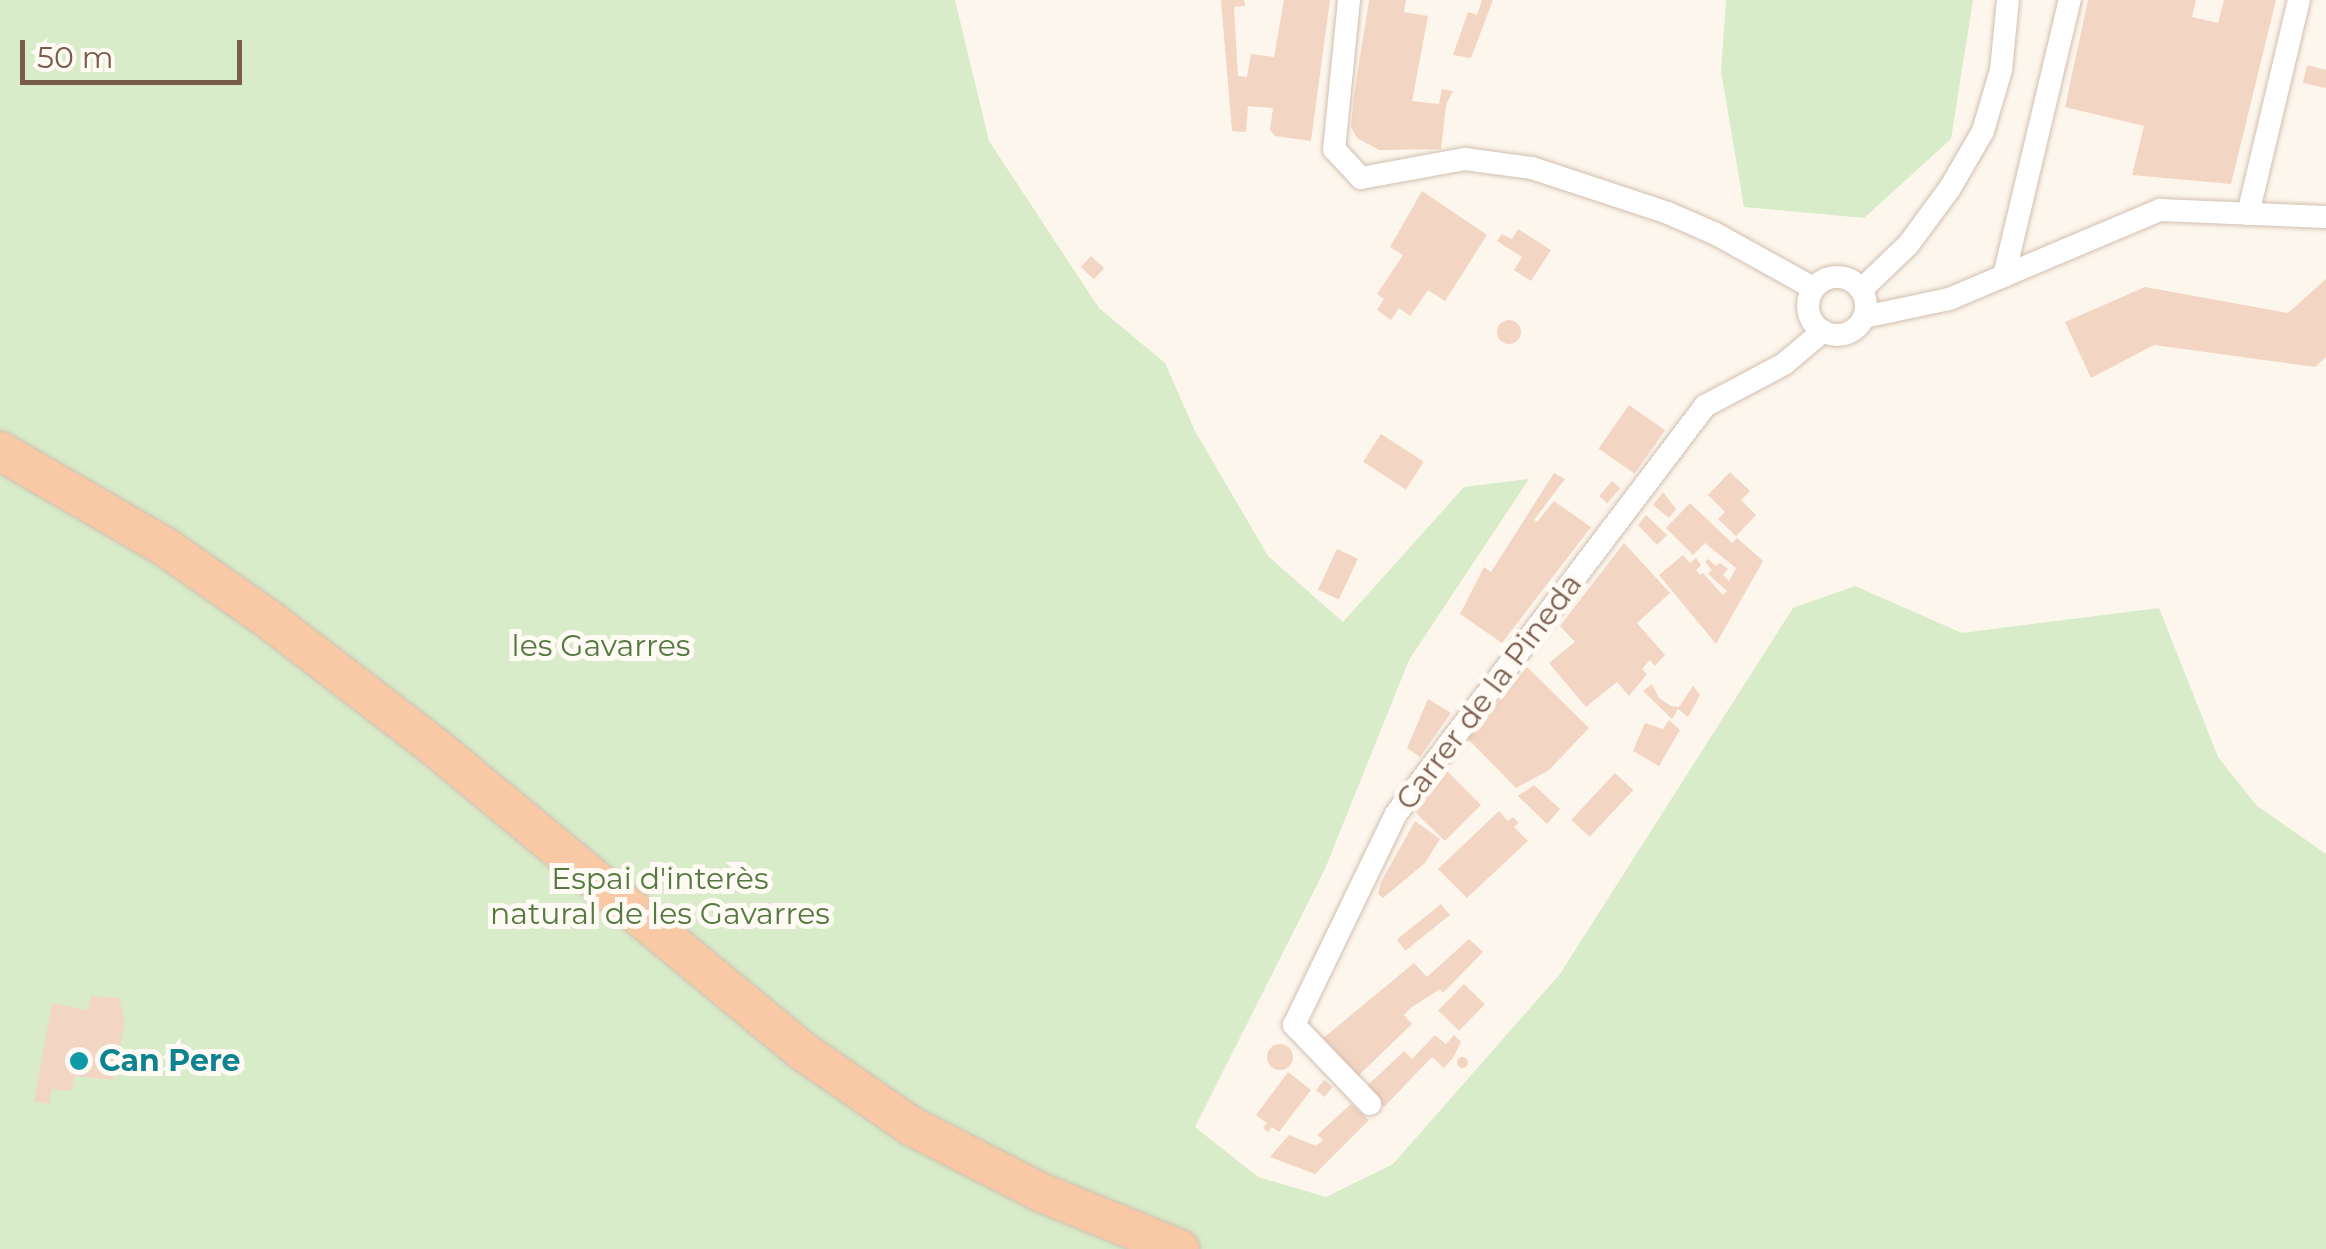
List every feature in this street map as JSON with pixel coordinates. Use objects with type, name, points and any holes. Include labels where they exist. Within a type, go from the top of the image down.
[{"type":"highway","points":[[0,451],[164,546],[271,622],[435,747],[801,1050],[910,1126],[1040,1192],[1180,1249]]},
{"type":"street","points":[[1349,0],[1334,149],[1360,178],[1465,159],[1532,168],[1716,234],[1814,288]]},
{"type":"street","points":[[1861,290],[1908,245],[1983,131],[2002,70],[2008,0]]},
{"type":"street","points":[[2004,276],[2070,0]]},
{"type":"street","points":[[2248,214],[2298,0]]},
{"type":"street","points":[[1814,288],[1810,316],[1823,331],[1842,334],[1864,317],[1949,300],[2160,210],[2326,217]]},
{"type":"street","points":[[1814,288],[1838,277],[1861,290]]},
{"type":"street","points":[[1861,290],[1864,317]]},
{"type":"street","name":"Carrer de la Pineda","points":[[1370,1104],[1294,1025],[1396,814],[1705,406],[1784,364],[1823,331]]},
{"type":"green space","name":"les Gavarres","points":[[0,0],[955,0],[989,141],[1099,308],[1165,363],[1195,431],[1268,556],[1343,622],[1464,487],[1529,479],[1409,660],[1325,869],[1195,1127],[1258,1177],[1326,1197],[1393,1164],[1560,974],[1793,608],[1855,586],[1962,633],[2159,608],[2218,757],[2256,805],[2326,854],[2326,1249],[0,1249]]},
{"type":"green space","points":[[1726,0],[1973,0],[1951,139],[1864,218],[1744,207],[1721,71]]},
{"type":"building","points":[[1221,0],[1244,0],[1245,6],[1234,7],[1238,76],[1247,77],[1251,54],[1274,57],[1284,0],[1330,0],[1311,141],[1275,136],[1270,130],[1273,108],[1248,106],[1246,132],[1232,131]]},
{"type":"building","points":[[1369,0],[1406,0],[1404,12],[1428,16],[1412,101],[1439,104],[1442,89],[1453,91],[1446,105],[1441,149],[1379,150],[1357,138],[1351,127]]},
{"type":"building","points":[[1482,0],[1493,0],[1471,58],[1453,55],[1468,12],[1477,15]]},
{"type":"building","points":[[2088,0],[2196,0],[2192,17],[2218,23],[2224,0],[2276,0],[2231,184],[2132,175],[2144,126],[2065,107]]},
{"type":"building","points":[[2307,65],[2326,70],[2326,88],[2303,83]]},
{"type":"building","points":[[1422,191],[1487,235],[1445,301],[1428,290],[1410,316],[1399,308],[1391,320],[1377,310],[1384,299],[1377,294],[1403,255],[1390,247]]},
{"type":"building","points":[[1518,229],[1551,250],[1531,281],[1514,270],[1522,257],[1497,241],[1502,234],[1512,239]]},
{"type":"building","points":[[1091,256],[1104,268],[1094,279],[1081,267]]},
{"type":"building","points":[[2326,279],[2326,357],[2315,367],[2154,345],[2091,378],[2065,322],[2145,287],[2288,313]]},
{"type":"building","points":[[1504,320],[1514,320],[1521,332],[1514,344],[1504,344],[1497,337],[1497,327]]},
{"type":"building","points":[[1629,405],[1665,430],[1635,474],[1599,448]]},
{"type":"building","points":[[1381,434],[1424,462],[1406,489],[1363,462]]},
{"type":"building","points":[[1730,472],[1750,491],[1741,500],[1756,515],[1736,536],[1718,519],[1725,512],[1708,495]]},
{"type":"building","points":[[1554,473],[1565,479],[1534,520],[1537,522],[1554,501],[1591,527],[1502,643],[1460,614],[1484,567],[1491,572]]},
{"type":"building","points":[[1612,481],[1620,488],[1607,503],[1599,496]]},
{"type":"building","points":[[1663,492],[1676,509],[1669,518],[1653,505]]},
{"type":"building","points":[[1690,503],[1732,543],[1737,538],[1763,561],[1716,644],[1659,575],[1683,555],[1690,563],[1696,558],[1701,565],[1696,570],[1700,575],[1703,573],[1723,595],[1727,591],[1708,574],[1712,570],[1705,562],[1708,559],[1728,569],[1723,575],[1729,581],[1736,568],[1705,543],[1693,555],[1666,528]]},
{"type":"building","points":[[1646,515],[1667,535],[1657,545],[1638,525]]},
{"type":"building","points":[[1624,543],[1670,593],[1637,623],[1665,655],[1655,666],[1650,660],[1642,669],[1647,674],[1629,696],[1617,682],[1586,707],[1549,663],[1575,642],[1560,626]]},
{"type":"building","points":[[1337,549],[1358,559],[1339,600],[1318,590]]},
{"type":"building","points":[[1527,667],[1589,728],[1549,770],[1516,788],[1468,739]]},
{"type":"building","points":[[1652,684],[1659,698],[1671,706],[1679,707],[1693,686],[1700,695],[1688,717],[1678,709],[1672,719],[1643,691]]},
{"type":"building","points":[[1428,699],[1451,713],[1420,757],[1407,748]]},
{"type":"building","points":[[1669,720],[1680,730],[1659,766],[1633,751],[1645,723],[1663,729]]},
{"type":"building","points":[[1447,771],[1481,805],[1445,841],[1416,813]]},
{"type":"building","points":[[1615,773],[1633,790],[1590,837],[1571,820]]},
{"type":"building","points":[[1534,785],[1560,809],[1547,824],[1518,796]]},
{"type":"building","points":[[1499,811],[1508,821],[1513,817],[1519,823],[1514,827],[1528,841],[1467,898],[1438,869]]},
{"type":"building","points":[[1415,821],[1440,839],[1425,863],[1383,898],[1378,894],[1381,882]]},
{"type":"building","points":[[1441,904],[1450,915],[1406,951],[1397,940]]},
{"type":"building","points":[[1469,939],[1483,952],[1443,993],[1440,989],[1412,1007],[1404,1015],[1412,1024],[1358,1076],[1321,1040],[1414,963],[1427,977]]},
{"type":"building","points":[[1464,984],[1485,1004],[1459,1031],[1438,1011]]},
{"type":"building","name":"Can Pere","points":[[91,996],[119,998],[125,1022],[113,1080],[75,1076],[72,1091],[52,1089],[49,1104],[34,1101],[52,1003],[88,1010]]},
{"type":"building","points":[[1435,1035],[1446,1044],[1454,1035],[1461,1042],[1453,1058],[1444,1068],[1432,1057],[1384,1107],[1365,1088],[1404,1051],[1412,1059]]},
{"type":"building","points":[[1280,1044],[1289,1048],[1293,1057],[1289,1066],[1280,1070],[1271,1066],[1267,1057],[1271,1048]]},
{"type":"building","points":[[1462,1056],[1468,1062],[1462,1068],[1456,1062]]},
{"type":"building","points":[[1288,1072],[1311,1090],[1279,1132],[1272,1127],[1268,1132],[1263,1128],[1267,1123],[1256,1115]]},
{"type":"building","points":[[1324,1080],[1333,1087],[1325,1097],[1316,1090]]},
{"type":"building","points":[[1351,1104],[1369,1120],[1315,1174],[1270,1157],[1289,1135],[1316,1146],[1323,1140],[1317,1135]]},
{"type":"place","name":"Can Pere","points":[[79,1061]]},
{"type":"park label","name":"Espai d'interès natural de les Gavarres","points":[[660,896]]}]
